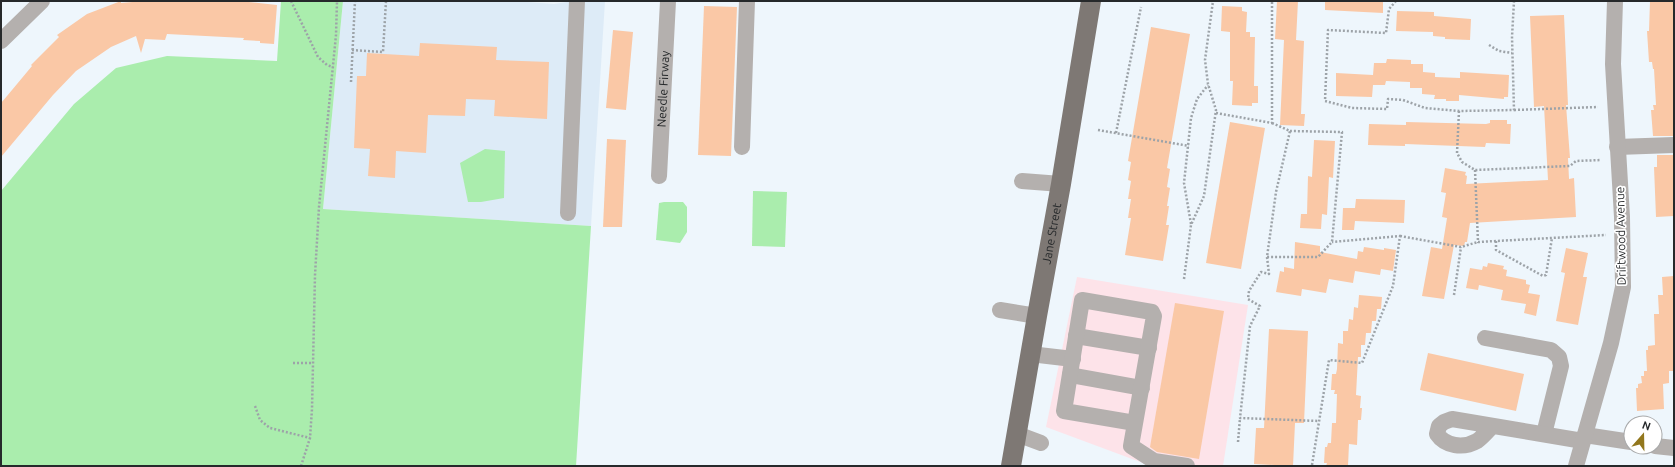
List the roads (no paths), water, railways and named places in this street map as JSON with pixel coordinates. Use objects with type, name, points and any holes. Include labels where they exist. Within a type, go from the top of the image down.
[{"type":"main road","name":"Jane Street","points":[[1011,466],[1061,184],[1091,1]]},
{"type":"street","points":[[1,41],[42,1]]},
{"type":"street","points":[[568,213],[577,1]]},
{"type":"street","name":"Needle Firway","points":[[659,176],[668,1]]},
{"type":"street","points":[[742,147],[747,1]]},
{"type":"street","name":"Driftwood Avenue","points":[[1576,466],[1616,326],[1622,287],[1622,217],[1613,64],[1615,1]]},
{"type":"street","points":[[1617,147],[1674,145]]},
{"type":"street","points":[[1022,180],[1061,184]]},
{"type":"street","points":[[1135,423],[1064,411],[1082,300],[1152,312],[1154,316],[1149,348],[1131,446],[1154,461],[1187,466]]},
{"type":"street","points":[[1000,310],[1037,316]]},
{"type":"street","points":[[1076,336],[1149,348]]},
{"type":"street","points":[[1485,338],[1551,350],[1559,358],[1561,366],[1544,434]]},
{"type":"street","points":[[1030,354],[1073,359]]},
{"type":"street","points":[[1070,375],[1142,388]]},
{"type":"street","points":[[1493,426],[1544,434],[1623,441]]},
{"type":"street","points":[[1016,434],[1041,443]]},
{"type":"street","points":[[1663,447],[1674,448]]}]
